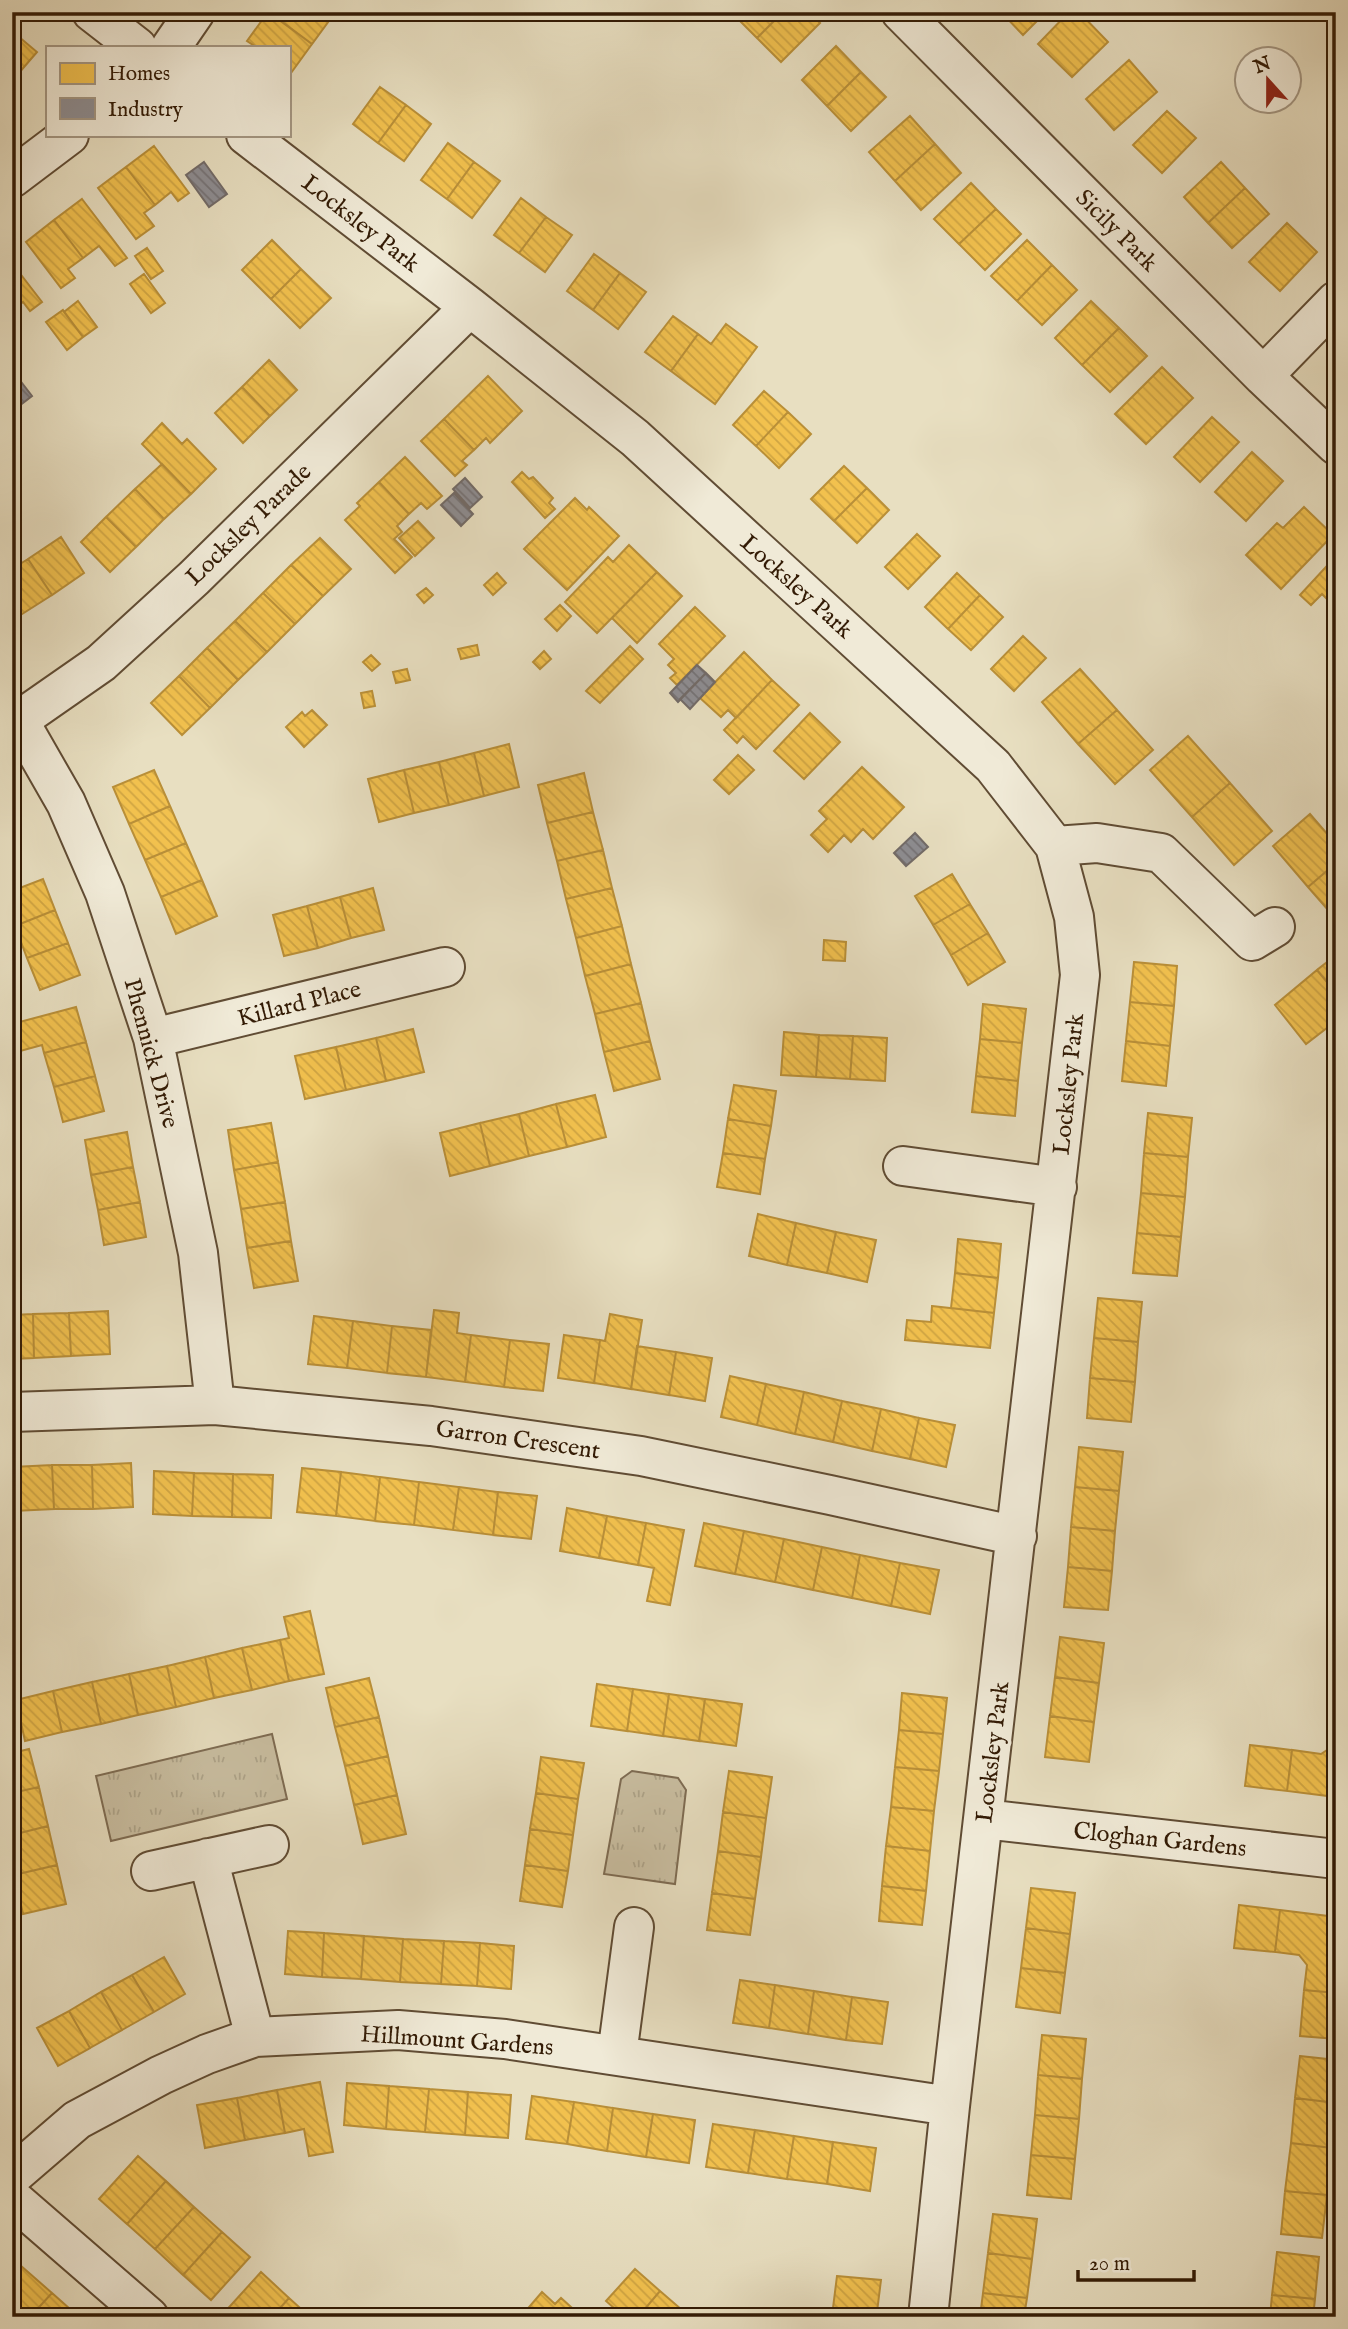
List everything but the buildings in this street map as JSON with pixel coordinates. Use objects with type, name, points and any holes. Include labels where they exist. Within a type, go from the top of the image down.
[{"type":"street","points":[[93,12],[136,46]]},
{"type":"street","points":[[172,46],[195,12]]},
{"type":"street","name":"Sicily Park","points":[[901,12],[1263,376],[1336,445]]},
{"type":"street","points":[[12,178],[68,136]]},
{"type":"street","name":"Locksley Park","points":[[247,136],[635,438],[993,766],[1055,846],[1074,917],[1080,975],[928,2317]]},
{"type":"street","points":[[1263,376],[1336,301]]},
{"type":"street","name":"Locksley Parade","points":[[15,723],[101,663],[470,307]]},
{"type":"street","name":"Phennick Drive","points":[[15,723],[66,803],[100,882],[153,1038],[198,1254],[215,1405]]},
{"type":"street","points":[[1055,846],[1097,843],[1161,853],[1252,941],[1275,927]]},
{"type":"street","name":"Killard Place","points":[[153,1038],[445,967]]},
{"type":"street","name":"Locksley Park","points":[[903,1166],[1057,1187]]},
{"type":"street","name":"Garron Crescent","points":[[12,1412],[215,1405],[431,1426],[641,1456],[830,1494],[1017,1536]]},
{"type":"street","name":"Cloghan Gardens","points":[[984,1819],[1336,1859]]},
{"type":"street","points":[[151,1871],[269,1845]]},
{"type":"street","points":[[208,1858],[255,2037]]},
{"type":"street","points":[[617,2056],[634,1927]]},
{"type":"street","name":"Hillmount Gardens","points":[[12,2176],[77,2120],[161,2075],[207,2054],[255,2037],[398,2030],[505,2039],[950,2106]]},
{"type":"street","points":[[12,2198],[149,2317]]},
{"type":"green space","points":[[272,1734],[287,1799],[111,1841],[96,1776]]},
{"type":"green space","points":[[632,1771],[678,1778],[686,1790],[675,1884],[604,1874],[621,1779]]}]
